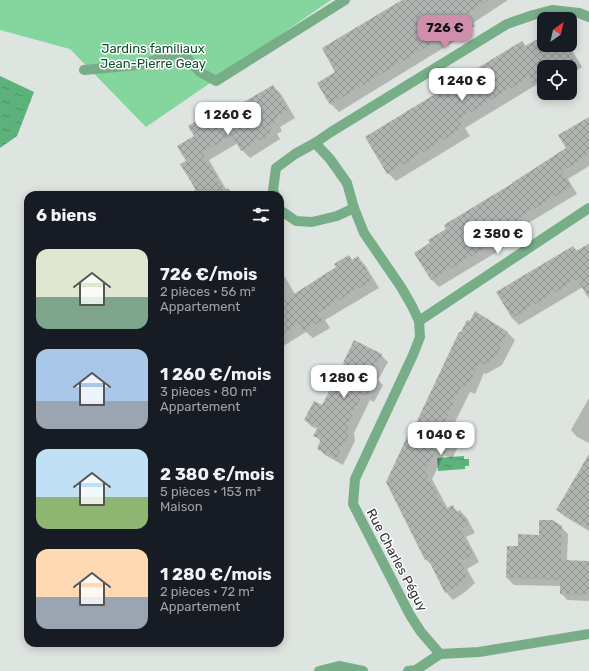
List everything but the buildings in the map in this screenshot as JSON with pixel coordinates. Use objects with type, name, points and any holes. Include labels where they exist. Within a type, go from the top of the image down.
[{"type":"street","points":[[84,70],[139,66],[181,52],[200,72],[216,81],[345,0]]},
{"type":"street","points":[[273,191],[276,168],[295,154],[507,24],[552,10],[579,13],[589,17]]},
{"type":"street","name":"Rue Charles Péguy","points":[[315,143],[330,159],[347,183],[354,208],[364,233],[401,287],[419,321],[420,337],[413,356],[355,479],[353,504],[410,615],[421,632],[440,654]]},
{"type":"street","points":[[284,213],[296,221],[312,222],[337,216],[354,208]]},
{"type":"street","points":[[419,321],[589,208]]},
{"type":"street","points":[[408,671],[416,670],[440,654],[479,652],[589,634]]},
{"type":"street","points":[[319,671],[339,666],[363,671]]},
{"type":"green space","name":"Jardins familiaux Jean-Pierre Geay","points":[[0,0],[331,0],[146,127],[70,49],[0,30]]},
{"type":"water","points":[[0,76],[34,92],[17,136],[0,148]]},
{"type":"water","points":[[464,456],[464,459],[469,459],[469,466],[465,466],[465,469],[438,471],[437,458]]}]
